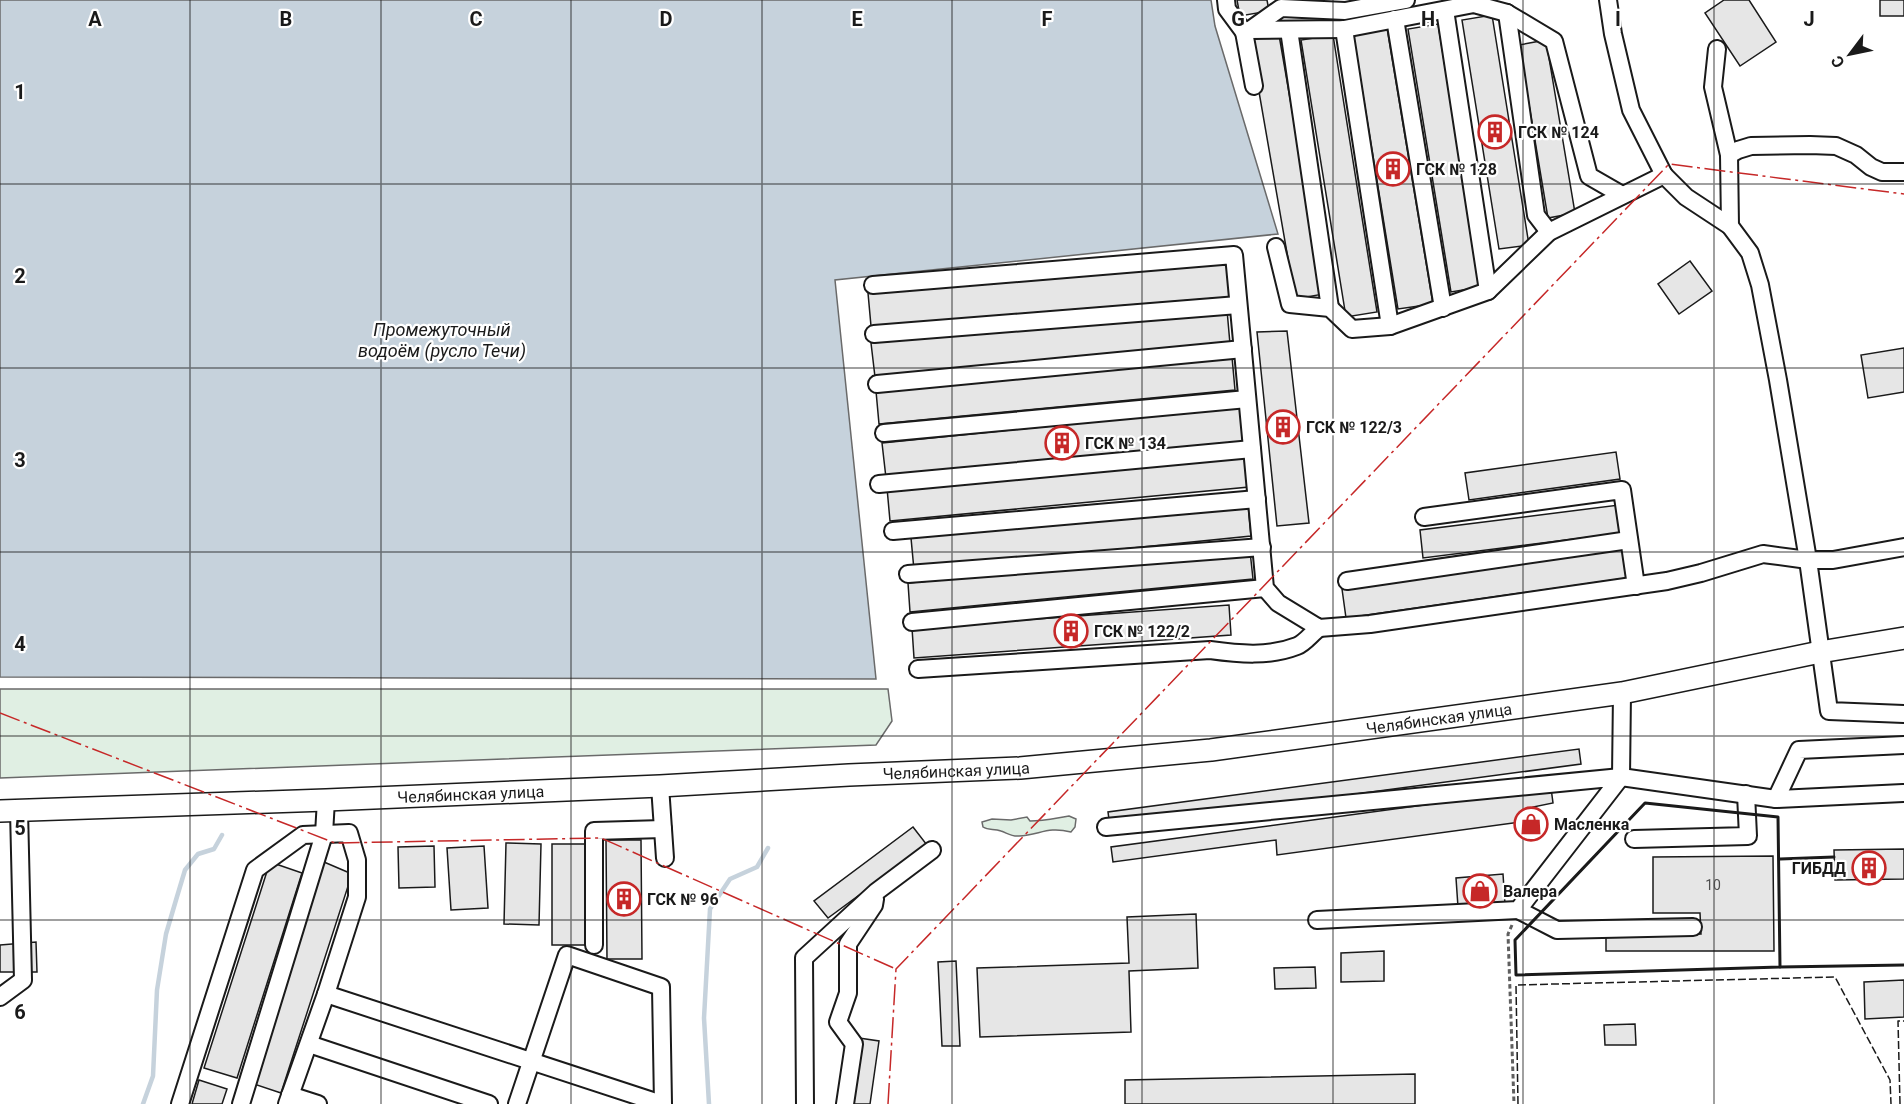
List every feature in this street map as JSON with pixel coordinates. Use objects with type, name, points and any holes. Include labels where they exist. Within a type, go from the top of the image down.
[{"type":"main road","name":"Челябинская улица","points":[[9,810],[660,786],[1020,768],[1087,762],[1223,748],[1622,693],[1820,652],[1904,638]]},
{"type":"lane","points":[[1226,0],[1227,9],[1247,31],[1254,86]]},
{"type":"lane","points":[[1608,0],[1631,110],[1664,175],[1686,197],[1730,226],[1750,253],[1760,285],[1808,560],[1829,711],[1904,714]]},
{"type":"lane","points":[[1247,31],[1280,4],[1344,5],[1396,1]]},
{"type":"lane","points":[[1247,31],[1344,29],[1474,4],[1507,13],[1554,41],[1589,176],[1622,195]]},
{"type":"lane","points":[[1445,10],[1488,291]]},
{"type":"lane","points":[[1507,13],[1536,215],[1549,232]]},
{"type":"lane","points":[[1395,20],[1443,308]]},
{"type":"lane","points":[[1344,29],[1390,326]]},
{"type":"lane","points":[[1290,30],[1330,308]]},
{"type":"lane","points":[[1717,49],[1713,87],[1729,155],[1730,226]]},
{"type":"lane","points":[[1729,155],[1751,146],[1836,146],[1856,155],[1871,167],[1882,172],[1904,172]]},
{"type":"lane","points":[[1276,247],[1290,304],[1330,308],[1352,329],[1390,326],[1488,291],[1549,232],[1664,175]]},
{"type":"lane","points":[[873,285],[1234,255],[1265,588],[1278,603],[1319,628],[1370,624],[1668,581],[1763,554],[1808,560],[1833,560],[1904,547]]},
{"type":"lane","points":[[874,334],[1238,305]]},
{"type":"lane","points":[[877,384],[1243,349]]},
{"type":"lane","points":[[884,433],[1247,399]]},
{"type":"lane","points":[[879,484],[1252,449]]},
{"type":"lane","points":[[1424,517],[1622,490],[1636,586]]},
{"type":"lane","points":[[893,531],[1257,499]]},
{"type":"lane","points":[[1347,581],[1629,540]]},
{"type":"lane","points":[[908,574],[1262,547]]},
{"type":"lane","points":[[912,622],[1265,588]]},
{"type":"lane","points":[[918,669],[1210,650],[1244,655],[1299,646],[1319,628]]},
{"type":"lane","points":[[1518,910],[1621,777],[1622,693]]},
{"type":"lane","points":[[1776,799],[1799,750],[1904,745]]},
{"type":"lane","points":[[1106,827],[1621,777],[1776,799],[1903,793]]},
{"type":"lane","points":[[660,786],[665,858]]},
{"type":"lane","points":[[1634,839],[1748,836],[1746,794]]},
{"type":"lane","points":[[241,1104],[324,834],[326,800]]},
{"type":"lane","points":[[0,997],[23,980],[9,810]]},
{"type":"lane","points":[[594,945],[594,831],[663,829]]},
{"type":"lane","points":[[180,1104],[255,870],[303,835],[349,833],[357,860],[357,897],[326,994],[288,1100],[318,1104]]},
{"type":"lane","points":[[805,1104],[804,958],[876,892],[932,850]]},
{"type":"lane","points":[[845,1104],[854,1044],[838,1022],[848,993],[848,944],[874,905],[876,892]]},
{"type":"lane","points":[[1317,920],[1518,910],[1557,930],[1693,927]]},
{"type":"lane","points":[[326,994],[531,1061],[663,1104],[662,987],[567,955],[531,1061],[517,1104]]},
{"type":"lane","points":[[309,1044],[489,1104]]},
{"type":"path","points":[[1514,1104],[1508,934],[1518,910]]},
{"type":"green space","points":[[0,689],[888,689],[892,721],[876,745],[0,778]]},
{"type":"green space","points":[[1069,816],[1076,819],[1075,827],[1071,832],[1050,830],[1019,836],[985,828],[982,822],[992,819],[1011,820],[1027,817],[1030,821],[1035,821]]},
{"type":"water","name":"Промежуточный водоём (русло Течи)","points":[[0,0],[1211,0],[1215,26],[1278,234],[835,280],[876,679],[0,677]]},
{"type":"building","points":[[1237,0],[1267,0],[1269,11],[1240,16]]},
{"type":"building","points":[[1724,0],[1749,0],[1776,42],[1740,66],[1705,13]]},
{"type":"building","points":[[1880,0],[1904,0],[1904,16],[1880,16]]},
{"type":"building","name":"ГСК № 124","points":[[1492,15],[1529,245],[1499,249],[1462,20]]},
{"type":"building","name":"ГСК № 128","points":[[1438,24],[1481,287],[1451,292],[1408,29]]},
{"type":"building","name":"ГСК № 128","points":[[1387,28],[1433,304],[1398,309],[1353,34]]},
{"type":"building","points":[[1279,35],[1324,294],[1295,299],[1250,40]]},
{"type":"building","points":[[1333,35],[1377,312],[1346,317],[1301,40]]},
{"type":"building","name":"ГСК № 124","points":[[1546,40],[1575,213],[1548,218],[1519,45]]},
{"type":"building","points":[[1690,261],[1712,291],[1679,314],[1658,284]]},
{"type":"building","points":[[1227,264],[1230,297],[871,326],[868,293]]},
{"type":"building","points":[[1227,310],[1230,344],[875,377],[871,343]]},
{"type":"building","name":"ГСК № 122/3","points":[[1287,331],[1309,523],[1277,526],[1257,332]]},
{"type":"building","points":[[1904,348],[1904,392],[1868,398],[1861,355]]},
{"type":"building","name":"ГСК № 134","points":[[1232,357],[1235,390],[879,424],[876,391]]},
{"type":"building","name":"ГСК № 134","points":[[1240,407],[1243,443],[886,478],[882,443]]},
{"type":"building","points":[[1616,452],[1620,479],[1469,500],[1465,473]]},
{"type":"building","name":"ГСК № 134","points":[[1245,454],[1249,487],[890,521],[887,488]]},
{"type":"building","points":[[1248,504],[1251,536],[914,570],[911,538]]},
{"type":"building","points":[[1619,505],[1622,533],[1423,558],[1420,530]]},
{"type":"building","points":[[1623,548],[1627,578],[1346,618],[1342,589]]},
{"type":"building","points":[[1250,551],[1253,579],[910,612],[908,583]]},
{"type":"building","name":"ГСК № 122/2","points":[[1229,605],[1231,635],[914,658],[912,628]]},
{"type":"building","points":[[1579,749],[1581,764],[1110,827],[1108,812]]},
{"type":"building","points":[[1551,788],[1553,803],[1533,807],[1535,820],[1277,855],[1276,840],[1113,862],[1111,847]]},
{"type":"building","points":[[913,827],[927,845],[828,918],[814,901]]},
{"type":"building","name":"ГСК № 96","points":[[606,840],[641,840],[642,959],[607,959]]},
{"type":"building","points":[[506,843],[541,844],[539,925],[504,924]]},
{"type":"building","points":[[552,844],[586,844],[586,945],[552,945]]},
{"type":"building","points":[[434,846],[435,887],[399,888],[398,847]]},
{"type":"building","points":[[484,846],[488,908],[451,910],[447,848]]},
{"type":"building","name":"ГИБДД","points":[[1904,849],[1904,879],[1835,880],[1834,850]]},
{"type":"building","points":[[1773,856],[1774,951],[1606,951],[1606,934],[1701,934],[1700,913],[1653,913],[1653,857]]},
{"type":"building","points":[[270,862],[302,873],[237,1078],[204,1068]]},
{"type":"building","points":[[324,862],[352,874],[281,1093],[251,1083]]},
{"type":"building","name":"Валера","points":[[1503,874],[1505,904],[1458,907],[1456,878]]},
{"type":"building","points":[[1196,914],[1198,968],[1129,971],[1131,1032],[980,1037],[977,968],[1129,963],[1127,917]]},
{"type":"building","points":[[36,942],[37,972],[0,972],[0,945]]},
{"type":"building","points":[[1384,951],[1384,981],[1341,982],[1341,953]]},
{"type":"building","points":[[956,961],[960,1046],[942,1046],[938,962]]},
{"type":"building","points":[[1315,967],[1316,988],[1275,989],[1274,968]]},
{"type":"building","points":[[1904,980],[1904,1017],[1865,1019],[1864,982]]},
{"type":"building","points":[[1635,1024],[1636,1045],[1605,1045],[1604,1025]]},
{"type":"building","points":[[859,1038],[879,1041],[870,1104],[849,1104]]},
{"type":"building","points":[[1415,1074],[1415,1104],[1125,1104],[1125,1080]]},
{"type":"building","points":[[199,1080],[227,1089],[222,1104],[192,1104]]},
{"type":"waterway","points":[[143,1104],[153,1076],[157,990],[166,934],[185,870],[198,854],[214,849],[222,835]]},
{"type":"waterway","points":[[709,1104],[704,1018],[710,909],[730,879],[757,867],[768,848]]},
{"type":"fence","points":[[1518,1104],[1516,985],[1835,977],[1890,1080],[1891,1104]]},
{"type":"fence","points":[[1900,1104],[1898,1021],[1904,1021]]},
{"type":"wall","points":[[1645,803],[1778,817],[1780,967],[1516,975],[1515,940],[1645,803]]},
{"type":"wall","points":[[1780,859],[1834,857]]},
{"type":"wall","points":[[1780,967],[1904,965]]},
{"type":"power","points":[[888,1104],[896,969],[1669,164],[1904,194]]},
{"type":"power","points":[[0,713],[335,843],[601,838],[896,969]]},
{"type":"place","name":"ГСК № 124","points":[[1495,132]]},
{"type":"place","name":"ГСК № 128","points":[[1393,169]]},
{"type":"place","name":"ГСК № 122/3","points":[[1283,427]]},
{"type":"place","name":"ГСК № 134","points":[[1062,443]]},
{"type":"place","name":"ГСК № 122/2","points":[[1071,631]]},
{"type":"place","name":"Масленка","points":[[1531,824]]},
{"type":"place","name":"ГИБДД","points":[[1869,868]]},
{"type":"place","name":"Валера","points":[[1480,891]]},
{"type":"place","name":"ГСК № 96","points":[[624,899]]}]
